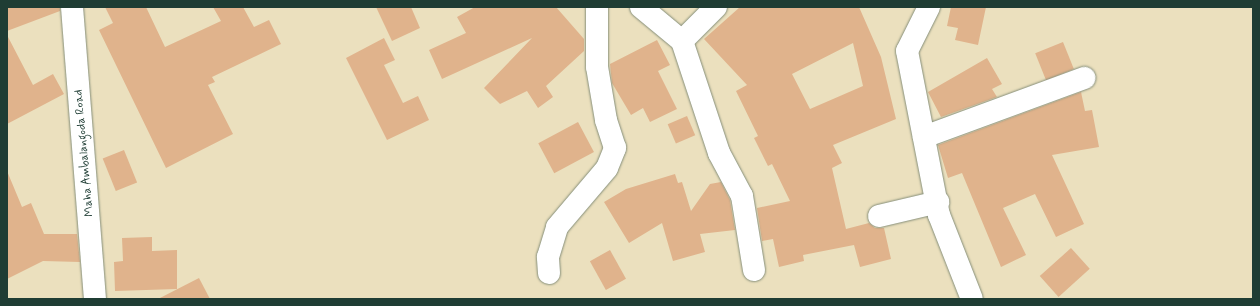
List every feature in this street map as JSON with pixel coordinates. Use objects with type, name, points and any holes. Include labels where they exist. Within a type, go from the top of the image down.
[{"type":"street","name":"Maha Ambalangoda Road","points":[[72,7],[95,299]]},
{"type":"street","points":[[549,273],[548,257],[557,226],[607,168],[616,148],[606,120],[597,67],[597,7]]},
{"type":"street","points":[[641,7],[682,41],[719,153],[742,196],[754,270]]},
{"type":"street","points":[[682,41],[716,7]]},
{"type":"street","points":[[929,7],[907,52],[938,202],[972,299]]},
{"type":"street","points":[[924,137],[1084,78]]},
{"type":"street","points":[[879,216],[938,202]]},
{"type":"building","points":[[7,7],[60,7],[60,11],[7,31]]},
{"type":"building","points":[[105,7],[146,7],[165,47],[221,21],[213,7],[243,7],[254,27],[269,20],[281,44],[212,77],[215,82],[208,85],[233,134],[166,168],[99,30],[113,23]]},
{"type":"building","points":[[376,7],[411,7],[420,28],[392,41]]},
{"type":"building","points":[[475,7],[556,7],[584,39],[584,51],[546,86],[553,97],[538,108],[527,91],[500,104],[484,88],[532,38],[442,79],[429,50],[466,33],[457,17]]},
{"type":"building","points":[[740,7],[859,7],[881,57],[896,119],[833,145],[842,163],[832,168],[846,229],[869,223],[875,228],[884,228],[891,259],[860,267],[854,245],[803,255],[804,261],[779,267],[773,239],[762,241],[757,208],[790,201],[772,164],[768,166],[754,138],[758,136],[736,91],[747,85],[704,39]],"holes":[[[853,43],[863,86],[810,109],[792,74]]]},
{"type":"building","points":[[951,7],[986,7],[978,45],[955,40],[958,28],[947,26]]},
{"type":"building","points":[[7,35],[33,85],[53,74],[64,94],[7,124]]},
{"type":"building","points":[[384,38],[395,60],[384,65],[403,103],[418,96],[429,120],[387,140],[346,58]]},
{"type":"building","points":[[657,40],[670,65],[658,71],[677,109],[650,122],[643,108],[631,115],[612,83],[610,64]]},
{"type":"building","points":[[1063,42],[1074,69],[1046,80],[1035,53]]},
{"type":"building","points":[[987,58],[1002,84],[992,89],[997,97],[941,117],[928,92]]},
{"type":"building","points":[[1081,92],[1085,111],[1092,110],[1099,147],[1052,155],[1084,224],[1056,237],[1035,194],[1003,208],[1026,255],[1001,267],[962,173],[948,178],[938,145]]},
{"type":"building","points":[[687,116],[695,135],[676,144],[668,124]]},
{"type":"building","points":[[578,122],[594,152],[554,173],[538,143]]},
{"type":"building","points":[[124,150],[137,182],[116,191],[103,159]]},
{"type":"building","points":[[7,171],[22,207],[31,203],[44,234],[77,234],[80,262],[43,261],[7,279]]},
{"type":"building","points":[[675,174],[678,183],[682,182],[691,211],[710,184],[721,182],[730,200],[735,230],[700,234],[705,252],[673,261],[662,223],[629,243],[604,202],[626,189]]},
{"type":"building","points":[[152,237],[152,251],[177,250],[177,289],[115,291],[114,262],[123,261],[122,238]]},
{"type":"building","points":[[1071,248],[1090,269],[1059,297],[1040,276]]},
{"type":"building","points":[[610,250],[626,279],[606,290],[590,261]]},
{"type":"building","points":[[199,278],[210,299],[158,299]]}]
